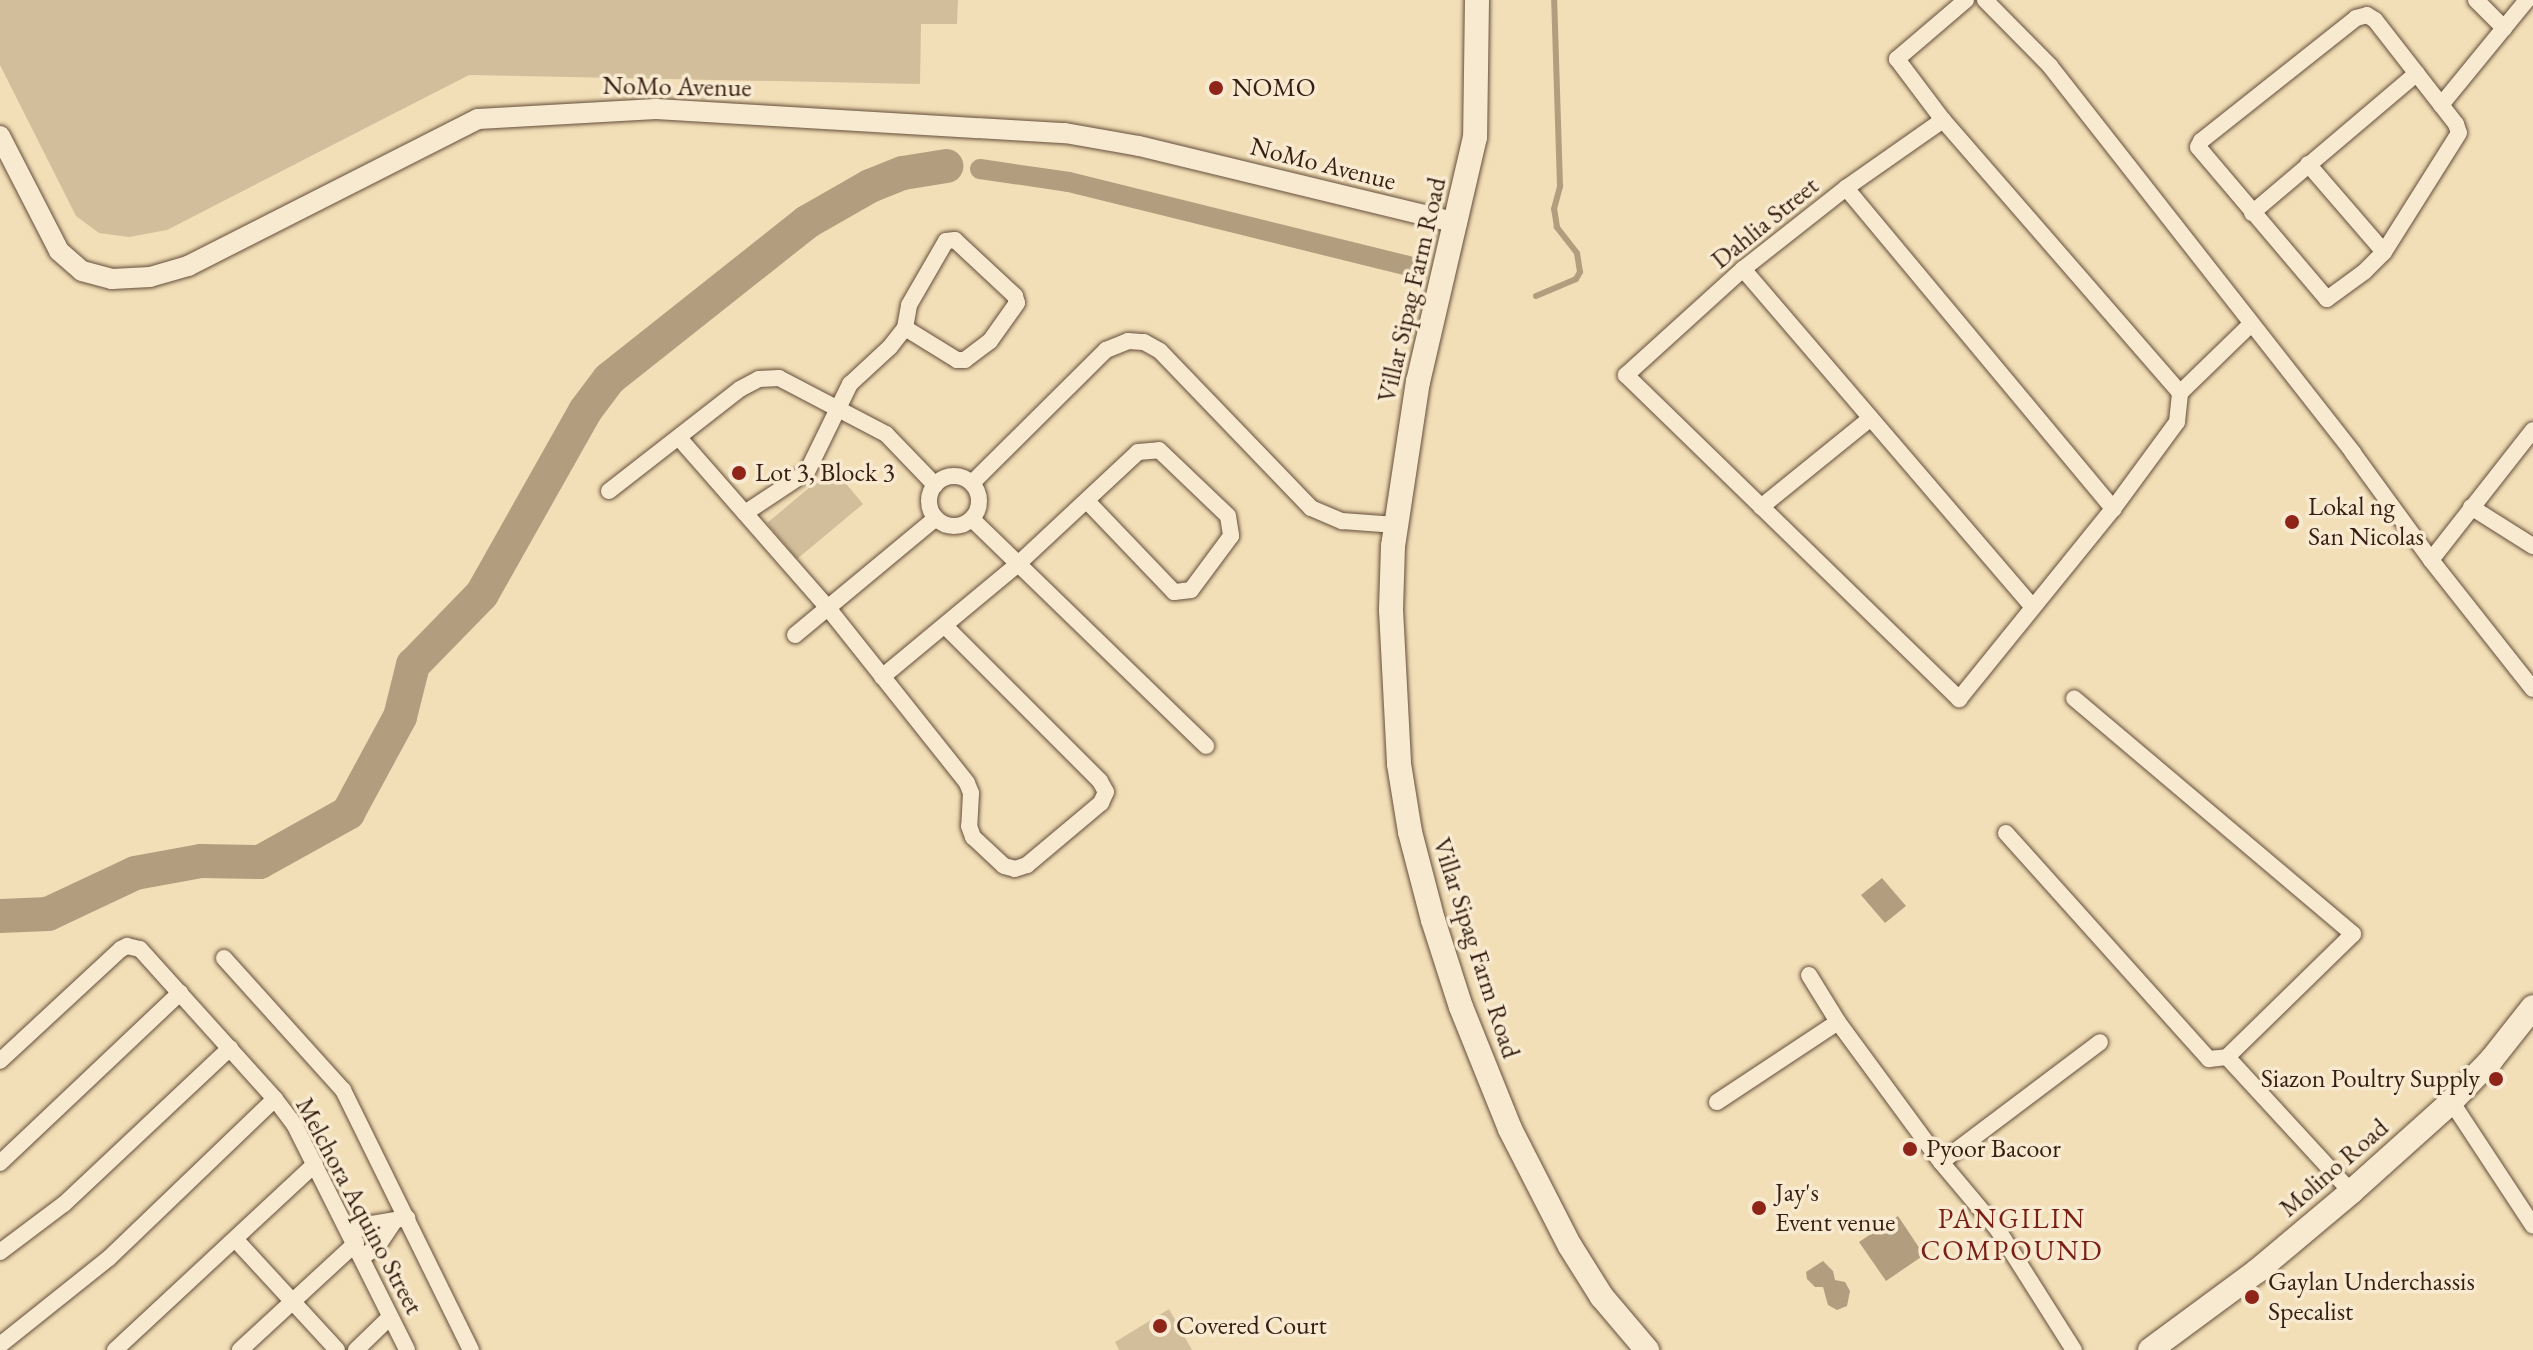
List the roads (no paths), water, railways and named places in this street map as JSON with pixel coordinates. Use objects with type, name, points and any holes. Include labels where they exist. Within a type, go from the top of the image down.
[{"type":"main road","name":"Villar Sipag Farm Road","points":[[1477,0],[1475,137],[1418,381],[1396,525],[1391,610],[1399,764],[1410,832],[1433,920],[1461,1007],[1510,1129],[1570,1246],[1602,1297],[1647,1350]]},
{"type":"main road","name":"Molino Road","points":[[2150,1350],[2257,1271],[2351,1192],[2451,1101],[2492,1059],[2533,1007]]},
{"type":"street","points":[[1966,0],[1897,59],[1943,120],[2180,393]]},
{"type":"street","points":[[1985,0],[2050,66],[2533,689]]},
{"type":"street","points":[[2476,0],[2504,28]]},
{"type":"street","points":[[2441,105],[2527,0]]},
{"type":"street","points":[[2367,15],[2375,20],[2417,73],[2456,124],[2457,141],[2384,252],[2364,272],[2327,299],[2198,147],[2201,141],[2356,18],[2367,15]]},
{"type":"street","points":[[2252,213],[2417,73]]},
{"type":"street","name":"NoMo Avenue","points":[[0,136],[59,251],[82,271],[112,279],[150,277],[188,266],[478,119],[640,110],[1065,133],[1139,146],[1457,223]]},
{"type":"street","name":"Dahlia Street","points":[[1761,507],[1626,375],[1743,269],[1846,188],[1943,120]]},
{"type":"street","points":[[2308,164],[2384,252]]},
{"type":"street","points":[[1846,188],[2113,509]]},
{"type":"street","points":[[745,513],[807,472],[850,384],[890,347],[905,328],[909,305],[946,241],[955,240],[1015,296],[1017,303],[990,341],[965,360],[957,360],[905,328]]},
{"type":"street","points":[[1743,269],[2033,607]]},
{"type":"street","points":[[1871,418],[1761,507],[1959,699],[2113,509],[2177,422],[2180,393],[2251,324]]},
{"type":"street","points":[[972,483],[1106,350],[1128,341],[1144,342],[1160,351],[1311,508],[1342,521],[1396,525]]},
{"type":"street","points":[[609,491],[680,439],[740,389],[759,379],[779,378],[886,434],[935,485]]},
{"type":"street","points":[[2431,560],[2533,430]]},
{"type":"street","points":[[680,439],[828,608],[967,783],[971,793],[969,826],[973,837],[1004,866],[1015,869],[1027,865],[1101,803],[1106,792],[1100,781],[946,627]]},
{"type":"street","points":[[882,677],[946,627],[1018,564],[1087,501],[1130,456],[1149,448],[1159,450],[1228,516],[1231,536],[1191,590],[1174,592],[1087,501]]},
{"type":"street","points":[[956,476],[972,483],[979,503],[972,519],[954,526],[936,518],[930,501],[935,485],[942,479],[956,476]]},
{"type":"street","points":[[2471,507],[2533,546]]},
{"type":"street","points":[[795,635],[936,518]]},
{"type":"street","points":[[972,519],[1206,746]]},
{"type":"street","points":[[2006,833],[2209,1059],[2227,1057],[2353,934],[2074,698]]},
{"type":"street","name":"Melchora Aquino Street","points":[[0,1061],[121,949],[134,946],[275,1099],[315,1164],[407,1350]]},
{"type":"street","points":[[224,958],[343,1090],[400,1220],[471,1350]]},
{"type":"street","points":[[1809,975],[1838,1022],[1941,1162],[1998,1230],[2074,1350]]},
{"type":"street","points":[[0,1163],[180,993]]},
{"type":"street","points":[[1717,1102],[1838,1022]]},
{"type":"street","points":[[1941,1162],[2100,1042]]},
{"type":"street","points":[[0,1252],[64,1204],[230,1048]]},
{"type":"street","points":[[2227,1057],[2351,1192]]},
{"type":"street","points":[[0,1345],[109,1258],[275,1099]]},
{"type":"street","points":[[2451,1101],[2533,1226]]},
{"type":"street","points":[[115,1350],[315,1164]]},
{"type":"street","points":[[356,1244],[377,1247],[400,1220]]},
{"type":"street","points":[[240,1350],[356,1244],[366,1225],[400,1220]]},
{"type":"street","points":[[236,1240],[337,1350]]},
{"type":"street","points":[[356,1350],[390,1317]]},
{"type":"waterway","points":[[1536,296],[1576,279],[1580,272],[1577,253],[1557,227],[1554,209],[1560,186],[1554,0]]},
{"type":"waterway","points":[[0,916],[48,914],[135,873],[201,861],[260,862],[348,813],[400,717],[413,665],[482,594],[585,411],[609,379],[807,222],[870,186],[903,173],[946,166]]},
{"type":"waterway","points":[[980,169],[1069,182],[1409,266]]},
{"type":"place","name":"NOMO","points":[[1216,88]]},
{"type":"place","name":"Lot 3, Block 3","points":[[739,473]]},
{"type":"place","name":"Lokal ng San Nicolas","points":[[2292,522]]},
{"type":"place","name":"Siazon Poultry Supply","points":[[2496,1079]]},
{"type":"place","name":"Pyoor Bacoor","points":[[1910,1149]]},
{"type":"place","name":"Jay's Event venue","points":[[1759,1208]]},
{"type":"place","name":"Gaylan Underchassis Specalist","points":[[2252,1297]]},
{"type":"place","name":"Covered Court","points":[[1160,1326]]},
{"type":"district","name":"PANGILIN COMPOUND","points":[[2012,1234]]}]
